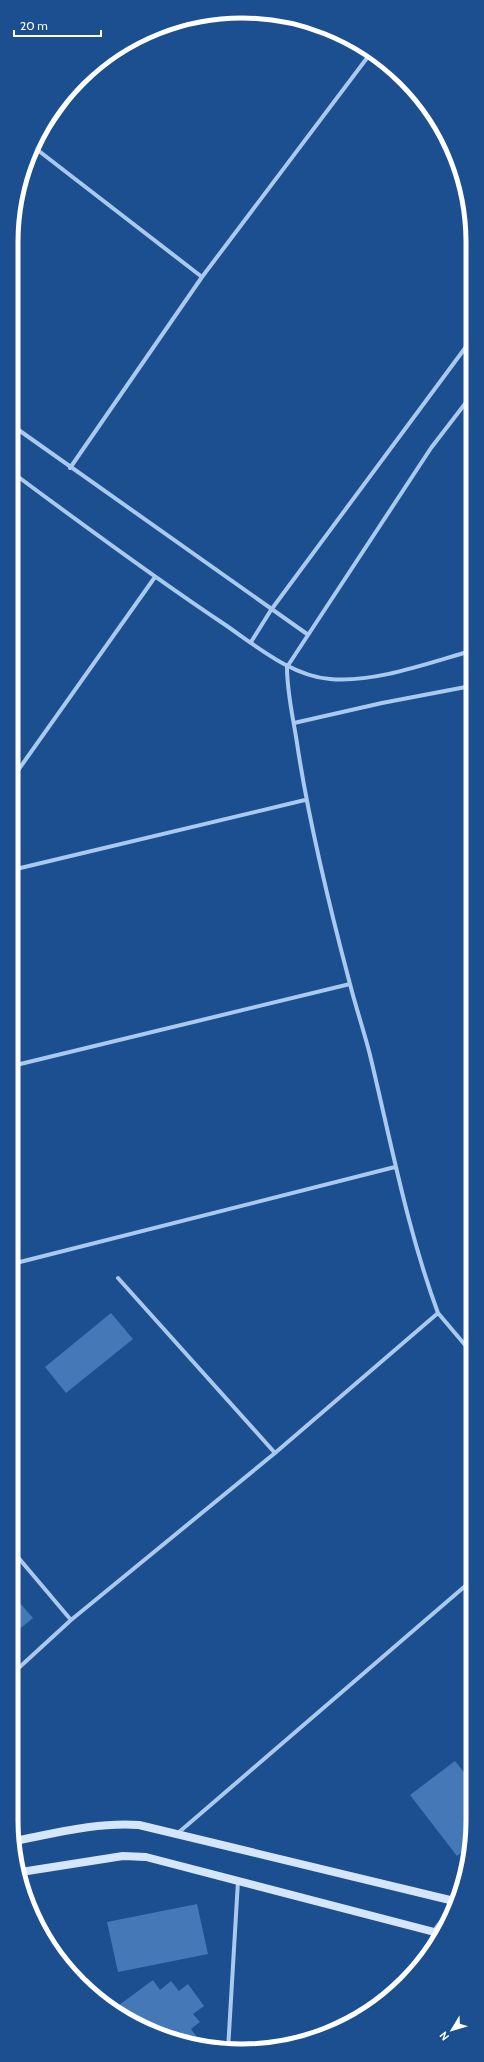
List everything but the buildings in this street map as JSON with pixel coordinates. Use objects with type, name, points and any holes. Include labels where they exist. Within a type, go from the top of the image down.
[{"type":"street","points":[[70,468],[202,277],[368,57]]},
{"type":"street","points":[[52,124],[69,100]]},
{"type":"street","points":[[38,150],[202,277]]},
{"type":"street","points":[[252,642],[271,610],[466,347]]},
{"type":"street","points":[[466,402],[431,448],[307,634],[287,667],[287,687],[294,723],[305,800],[350,984],[370,1054],[395,1167],[422,1272],[438,1313],[466,1346]]},
{"type":"street","points":[[18,430],[70,468],[307,634]]},
{"type":"street","points":[[18,477],[155,577],[287,667],[329,679],[362,678],[399,671],[466,652]]},
{"type":"street","points":[[18,770],[155,577]]},
{"type":"street","points":[[294,723],[382,703],[466,687]]},
{"type":"street","points":[[18,869],[305,800]]},
{"type":"street","points":[[18,1065],[350,984]]},
{"type":"street","points":[[18,1262],[395,1167]]},
{"type":"street","points":[[118,1278],[275,1453]]},
{"type":"street","points":[[18,1669],[71,1620],[275,1453],[438,1313]]},
{"type":"street","points":[[18,1556],[71,1620]]},
{"type":"street","points":[[178,1833],[466,1585]]},
{"type":"street","points":[[19,1840],[68,1831],[121,1824],[139,1825],[178,1833],[451,1900]]},
{"type":"street","points":[[24,1872],[123,1856],[146,1857],[433,1932]]},
{"type":"street","points":[[228,2044],[238,1881]]},
{"type":"street","points":[[433,1937],[433,1932],[443,1919]]}]
